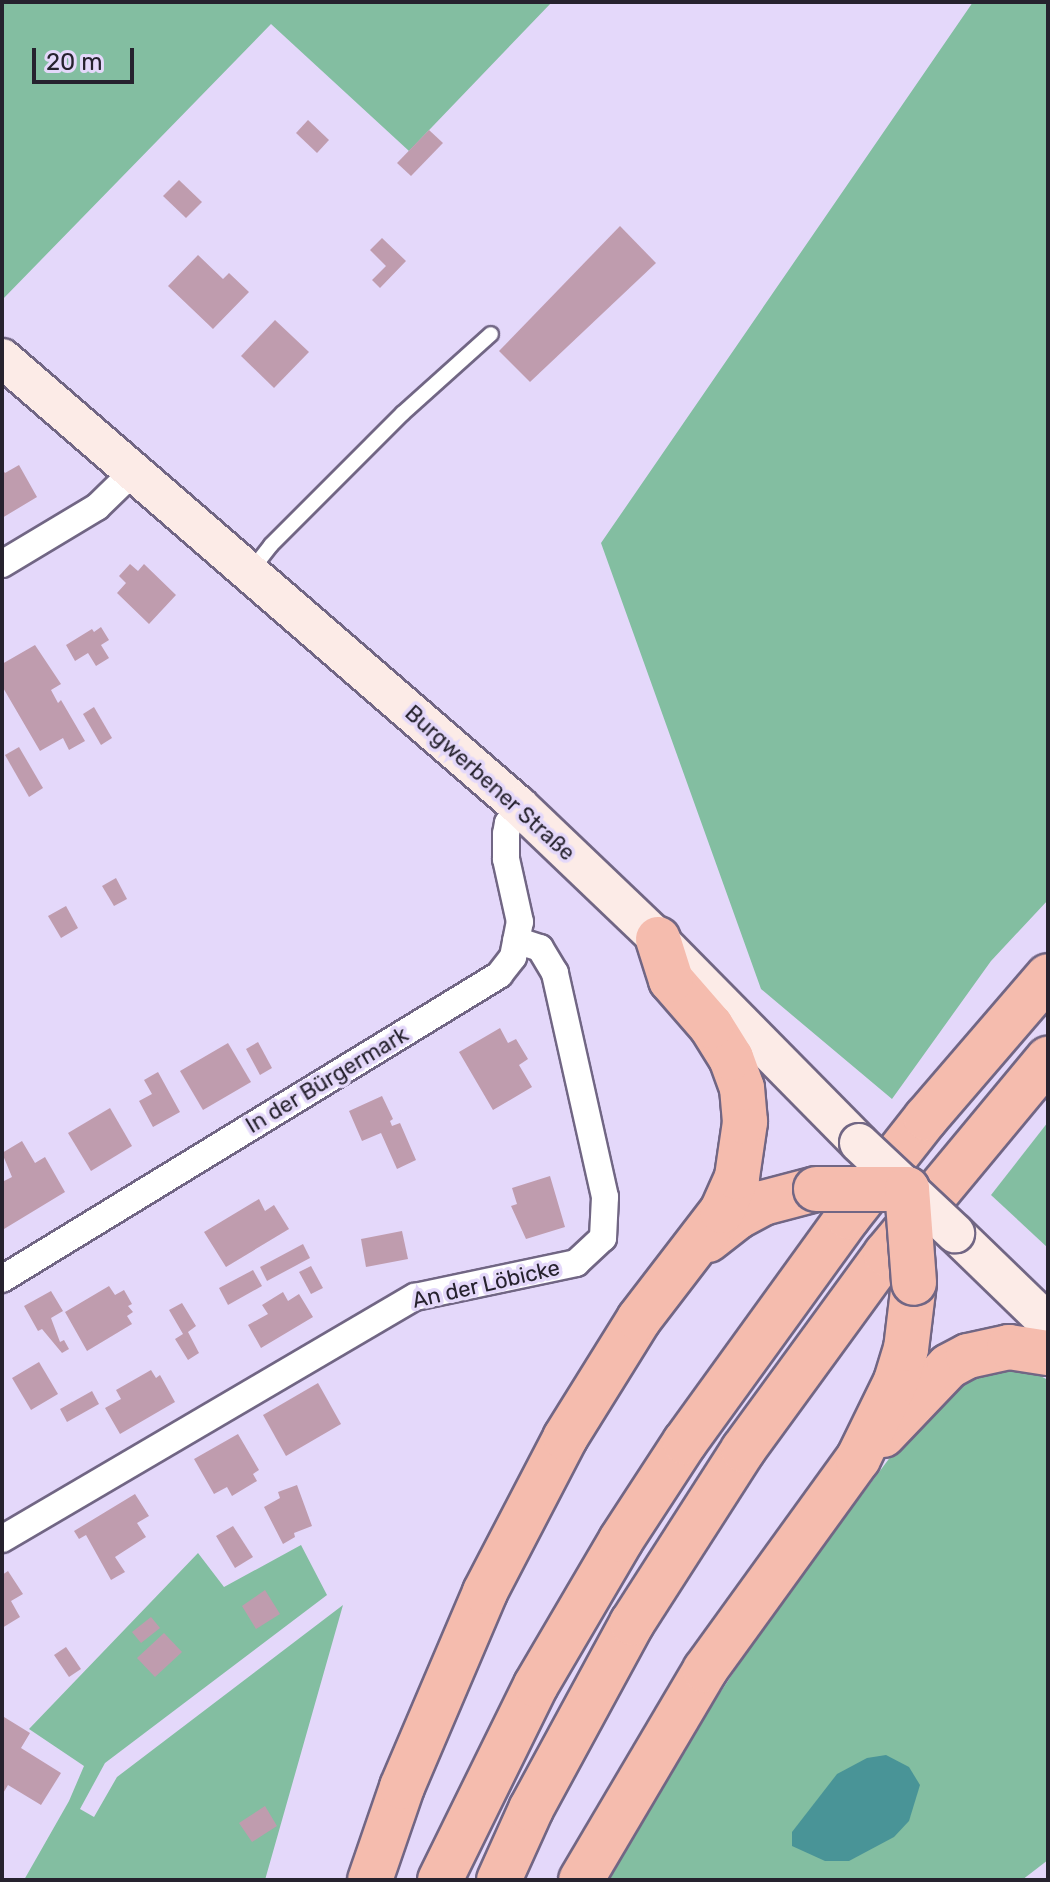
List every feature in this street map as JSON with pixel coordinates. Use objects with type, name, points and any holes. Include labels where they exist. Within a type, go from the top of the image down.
[{"type":"highway","points":[[370,1880],[438,1696],[492,1578],[565,1438],[639,1319],[722,1211],[737,1177],[745,1122],[742,1088],[731,1058],[711,1026],[671,980],[658,939]]},
{"type":"highway","points":[[440,1880],[536,1685],[621,1540],[685,1442],[848,1217],[926,1118],[1048,976]]},
{"type":"highway","points":[[499,1880],[531,1809],[625,1635],[743,1450],[886,1254],[1048,1059]]},
{"type":"highway","points":[[695,1250],[737,1217],[763,1203],[816,1189],[907,1189],[914,1283],[906,1349],[896,1381],[858,1459]]},
{"type":"highway","points":[[581,1880],[635,1782],[705,1670],[858,1459],[949,1366],[968,1356],[995,1349],[1048,1353]]},
{"type":"main road","name":"Burgwerbener Straße","points":[[2,358],[519,806],[658,939],[859,1143],[1048,1323]]},
{"type":"street","points":[[2,564],[97,507],[133,472]]},
{"type":"street","name":"In der Bürgermark","points":[[2,1279],[499,975],[513,957],[520,922],[506,859],[508,823],[519,806]]},
{"type":"street","name":"An der Löbicke","points":[[2,1539],[415,1297],[576,1263],[603,1238],[605,1197],[555,973],[540,948],[516,940]]},
{"type":"lane","points":[[250,572],[271,545],[403,413],[491,334]]},
{"type":"shaded area","points":[[2,2],[552,2],[409,151],[271,24],[2,300]]},
{"type":"shaded area","points":[[973,2],[1048,2],[1048,900],[991,961],[892,1099],[761,989],[601,543]]},
{"type":"shaded area","points":[[1048,1122],[1048,1248],[991,1195]]},
{"type":"shaded area","points":[[1001,1368],[1033,1372],[1048,1380],[1048,1860],[1022,1880],[608,1880],[700,1723],[775,1610],[919,1419],[969,1378]]},
{"type":"shaded area","points":[[301,1545],[327,1595],[105,1763],[80,1809],[94,1817],[117,1777],[343,1605],[265,1880],[24,1880],[69,1801],[84,1766],[29,1729],[198,1553],[224,1587]]},
{"type":"shaded area","points":[[886,1755],[909,1767],[920,1785],[909,1821],[894,1837],[849,1861],[825,1861],[792,1846],[792,1832],[837,1774],[867,1758]]},
{"type":"building","points":[[308,120],[329,140],[317,153],[296,133]]},
{"type":"building","points":[[429,130],[443,143],[411,176],[397,163]]},
{"type":"building","points":[[179,180],[202,202],[186,218],[163,196]]},
{"type":"building","points":[[620,226],[656,263],[530,382],[499,351]]},
{"type":"building","points":[[382,238],[406,261],[380,288],[372,280],[386,266],[370,250]]},
{"type":"building","points":[[198,255],[223,279],[229,273],[249,292],[213,329],[168,286]]},
{"type":"building","points":[[275,320],[309,352],[274,388],[241,356]]},
{"type":"building","points":[[19,465],[37,497],[2,518],[2,469],[5,473]]},
{"type":"building","points":[[130,564],[138,571],[144,564],[176,595],[149,624],[117,593],[126,583],[119,576]]},
{"type":"building","points":[[101,627],[109,640],[101,645],[109,658],[96,666],[88,653],[75,661],[66,645]]},
{"type":"building","points":[[35,645],[61,684],[51,690],[58,703],[61,700],[85,741],[69,750],[63,738],[40,751],[2,686],[2,664]]},
{"type":"building","points":[[94,707],[112,738],[101,745],[83,714]]},
{"type":"building","points":[[19,747],[43,788],[29,797],[5,755]]},
{"type":"building","points":[[116,878],[127,899],[114,906],[102,886]]},
{"type":"building","points":[[66,906],[78,928],[61,938],[48,916]]},
{"type":"building","points":[[500,1028],[508,1043],[516,1039],[528,1059],[519,1065],[532,1087],[493,1110],[459,1052]]},
{"type":"building","points":[[258,1042],[272,1068],[260,1075],[246,1049]]},
{"type":"building","points":[[228,1043],[251,1082],[203,1110],[180,1071]]},
{"type":"building","points":[[158,1072],[180,1112],[153,1127],[139,1101],[152,1094],[144,1080]]},
{"type":"building","points":[[382,1096],[393,1119],[390,1121],[392,1126],[400,1123],[416,1160],[397,1169],[381,1133],[362,1141],[349,1111]]},
{"type":"building","points":[[110,1108],[132,1146],[91,1171],[68,1133]]},
{"type":"building","points":[[22,1141],[35,1163],[45,1157],[65,1192],[4,1229],[2,1182],[12,1177],[2,1153]]},
{"type":"building","points":[[550,1176],[565,1227],[526,1239],[511,1206],[517,1204],[512,1188]]},
{"type":"building","points":[[259,1199],[265,1211],[274,1205],[289,1229],[226,1267],[204,1232]]},
{"type":"building","points":[[402,1231],[408,1259],[366,1267],[361,1239]]},
{"type":"building","points":[[303,1244],[310,1258],[267,1281],[260,1267]]},
{"type":"building","points":[[311,1266],[323,1288],[311,1294],[299,1272]]},
{"type":"building","points":[[253,1270],[262,1286],[228,1305],[219,1288]]},
{"type":"building","points":[[109,1286],[115,1295],[124,1290],[132,1304],[128,1306],[133,1312],[127,1316],[132,1324],[87,1351],[65,1312]]},
{"type":"building","points":[[51,1291],[63,1311],[51,1318],[60,1342],[64,1340],[69,1349],[62,1353],[42,1329],[38,1331],[24,1306]]},
{"type":"building","points":[[283,1292],[288,1301],[299,1294],[313,1317],[261,1348],[248,1325],[268,1314],[262,1305]]},
{"type":"building","points":[[182,1303],[196,1326],[188,1332],[199,1353],[188,1360],[175,1339],[183,1334],[169,1310]]},
{"type":"building","points":[[39,1362],[58,1394],[31,1410],[12,1378]]},
{"type":"building","points":[[151,1370],[156,1378],[160,1375],[175,1402],[120,1434],[105,1408],[121,1399],[116,1390]]},
{"type":"building","points":[[318,1383],[341,1424],[286,1456],[263,1415]]},
{"type":"building","points":[[92,1391],[99,1404],[67,1422],[60,1409]]},
{"type":"building","points":[[238,1434],[259,1470],[253,1474],[257,1481],[232,1496],[227,1487],[214,1494],[194,1459]]},
{"type":"building","points":[[297,1485],[312,1526],[294,1533],[295,1537],[283,1544],[264,1507],[280,1498],[278,1492]]},
{"type":"building","points":[[135,1494],[149,1516],[137,1523],[146,1537],[115,1557],[125,1572],[111,1580],[86,1535],[79,1539],[74,1531]]},
{"type":"building","points":[[233,1526],[253,1557],[235,1568],[216,1536]]},
{"type":"building","points":[[8,1571],[23,1594],[11,1601],[20,1617],[2,1628],[2,1575]]},
{"type":"building","points":[[265,1590],[280,1614],[256,1629],[242,1606]]},
{"type":"building","points":[[151,1617],[160,1628],[141,1643],[132,1632]]},
{"type":"building","points":[[164,1633],[182,1652],[155,1677],[137,1658]]},
{"type":"building","points":[[66,1647],[81,1669],[69,1677],[54,1655]]},
{"type":"building","points":[[4,1717],[30,1733],[21,1748],[61,1773],[41,1805],[8,1785],[2,1795]]},
{"type":"building","points":[[265,1806],[277,1826],[252,1842],[239,1823]]}]
